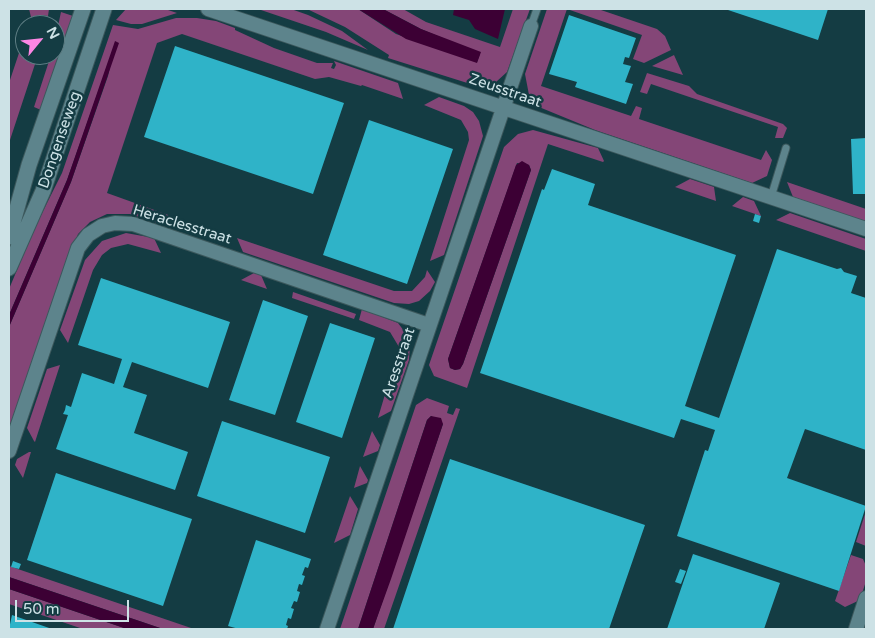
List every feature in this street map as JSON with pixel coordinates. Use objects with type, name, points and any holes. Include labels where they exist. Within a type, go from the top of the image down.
[{"type":"street","name":"Dongenseweg","points":[[9,237],[30,165],[83,9]]},
{"type":"street","name":"Dongenseweg","points":[[9,268],[43,192],[104,9]]},
{"type":"street","name":"Zeusstraat","points":[[208,9],[223,11],[503,108],[866,229]]},
{"type":"street","name":"Aresstraat","points":[[327,629],[531,26]]},
{"type":"street","name":"Heraclesstraat","points":[[9,451],[78,248],[88,235],[102,226],[116,223],[133,224],[429,325]]},
{"type":"street","points":[[856,629],[866,598]]},
{"type":"lane","points":[[531,26],[537,9]]},
{"type":"lane","points":[[771,197],[786,148]]},
{"type":"shaded area","points":[[29,9],[49,9],[48,15],[30,15]]},
{"type":"shaded area","points":[[126,9],[165,9],[177,13],[142,24],[131,24],[116,20]]},
{"type":"shaded area","points":[[258,9],[291,9],[308,15],[342,31],[368,50],[326,32]]},
{"type":"shaded area","points":[[307,9],[358,9],[396,34],[477,62],[480,54],[421,29],[383,9],[403,9],[426,22],[500,47],[513,9],[530,9],[507,72],[496,82],[480,87],[388,58],[389,55],[345,27]]},
{"type":"shaded area","points":[[358,9],[383,9],[421,29],[481,52],[477,63],[406,39]]},
{"type":"shaded area","points":[[454,9],[505,9],[498,39],[475,29],[469,20],[453,15]]},
{"type":"shaded area","points":[[547,9],[567,9],[541,86],[631,116],[636,106],[642,108],[639,119],[761,160],[766,150],[772,160],[767,176],[752,183],[595,130],[539,107],[529,95],[525,74]]},
{"type":"shaded area","points":[[567,9],[598,9],[657,29],[665,36],[671,50],[644,63],[633,59],[642,35]]},
{"type":"shaded area","points":[[61,12],[76,17],[65,46],[65,15],[60,15]]},
{"type":"shaded area","points":[[176,18],[197,18],[216,21],[235,28],[235,30],[274,48],[317,63],[333,63],[331,68],[334,69],[336,65],[334,61],[398,83],[403,99],[362,85],[329,77],[315,79],[182,34],[157,43],[107,193],[171,216],[158,223],[130,214],[107,214],[90,222],[78,234],[9,433],[9,327],[71,182],[108,76],[116,41],[67,180],[9,315],[9,289],[36,225],[62,173],[113,25],[138,29]]},
{"type":"shaded area","points":[[115,41],[119,43],[71,182],[9,327],[9,315],[67,180]]},
{"type":"shaded area","points":[[674,55],[683,75],[652,66]]},
{"type":"shaded area","points":[[15,65],[35,65],[9,143],[9,83]]},
{"type":"shaded area","points":[[48,65],[58,65],[41,110],[34,107]]},
{"type":"shaded area","points":[[647,73],[689,86],[697,94],[783,124],[787,128],[783,138],[775,138],[778,127],[651,84],[647,94],[640,92]]},
{"type":"shaded area","points":[[439,97],[464,106],[473,112],[479,121],[483,136],[444,255],[430,261],[469,140],[468,132],[461,120],[424,105]]},
{"type":"shaded area","points":[[533,130],[598,148],[604,161],[548,144],[467,388],[434,376],[429,365],[504,147],[518,134]],"holes":[[[517,163],[529,165],[531,170],[463,364],[460,369],[455,370],[450,368],[448,359]]]},
{"type":"shaded area","points":[[522,161],[529,165],[531,170],[463,364],[460,369],[455,370],[450,368],[448,359],[516,165]]},
{"type":"shaded area","points":[[690,179],[714,187],[716,201],[675,187]]},
{"type":"shaded area","points":[[787,182],[866,209],[866,222],[793,197]]},
{"type":"shaded area","points":[[743,197],[754,201],[761,216],[732,206]]},
{"type":"shaded area","points":[[790,213],[866,239],[866,251],[776,220]]},
{"type":"shaded area","points":[[126,233],[154,238],[161,253],[128,244],[111,248],[102,255],[93,270],[68,343],[60,330],[85,260],[102,241]]},
{"type":"shaded area","points":[[237,238],[394,291],[412,291],[425,277],[427,270],[435,282],[430,291],[419,301],[409,304],[394,303],[243,252]]},
{"type":"shaded area","points":[[254,273],[261,275],[267,289],[241,280]]},
{"type":"shaded area","points":[[293,292],[356,314],[354,319],[292,298]]},
{"type":"shaded area","points":[[362,309],[398,323],[410,345],[409,360],[391,411],[378,418],[399,347],[390,332],[359,320]]},
{"type":"shaded area","points":[[60,365],[35,442],[27,428],[47,369]]},
{"type":"shaded area","points":[[427,398],[449,406],[447,413],[453,415],[456,408],[460,409],[384,629],[373,629],[443,424],[431,416],[427,420],[358,629],[340,629],[416,405]]},
{"type":"shaded area","points":[[431,416],[441,418],[443,424],[391,579],[373,629],[358,629],[427,420]]},
{"type":"shaded area","points":[[372,431],[380,445],[378,451],[363,457]]},
{"type":"shaded area","points":[[31,452],[23,478],[15,465],[17,459]]},
{"type":"shaded area","points":[[360,466],[368,480],[367,483],[354,488]]},
{"type":"shaded area","points":[[350,496],[358,509],[350,535],[334,543]]},
{"type":"shaded area","points":[[866,511],[866,546],[856,542]]},
{"type":"shaded area","points":[[851,555],[863,559],[866,566],[866,581],[860,600],[845,607],[835,601]]},
{"type":"shaded area","points":[[9,566],[194,629],[163,629],[9,577]]},
{"type":"shaded area","points":[[9,577],[163,629],[127,629],[9,589]]},
{"type":"shaded area","points":[[9,589],[127,629],[83,629],[9,604]]},
{"type":"building","points":[[725,9],[828,9],[818,40]]},
{"type":"building","points":[[569,15],[636,38],[629,58],[625,57],[623,64],[631,66],[625,82],[633,84],[626,104],[575,87],[577,82],[549,74]]},
{"type":"building","points":[[175,46],[344,103],[313,194],[144,137]]},
{"type":"building","points":[[369,120],[453,149],[407,284],[323,255]]},
{"type":"building","points":[[866,138],[866,194],[853,194],[851,139]]},
{"type":"building","points":[[552,169],[595,184],[588,205],[736,255],[685,406],[719,418],[777,249],[837,269],[841,268],[844,272],[857,276],[851,293],[866,298],[866,450],[805,429],[787,478],[866,506],[839,591],[677,536],[705,450],[708,451],[715,430],[681,419],[674,438],[480,373],[542,189],[544,190]]},
{"type":"building","points":[[755,214],[761,216],[759,223],[753,221]]},
{"type":"building","points":[[101,278],[230,322],[208,388],[132,362],[123,387],[147,395],[134,433],[188,452],[175,490],[56,449],[68,415],[63,414],[66,405],[71,407],[82,373],[114,384],[122,359],[78,345]]},
{"type":"building","points":[[263,300],[308,316],[275,415],[229,400]]},
{"type":"building","points":[[330,323],[375,338],[342,438],[296,422]]},
{"type":"building","points":[[222,421],[330,457],[305,533],[197,496]]},
{"type":"building","points":[[450,459],[645,525],[609,629],[393,629]]},
{"type":"building","points":[[56,473],[192,519],[163,606],[27,560]]},
{"type":"building","points":[[256,540],[311,559],[308,568],[305,567],[302,575],[305,576],[302,585],[299,584],[297,591],[300,592],[297,602],[294,601],[291,608],[294,609],[291,619],[288,618],[287,629],[239,629],[228,626]]},
{"type":"building","points":[[693,554],[780,583],[764,629],[667,629]]},
{"type":"building","points":[[13,561],[21,564],[19,569],[11,567]]},
{"type":"building","points":[[680,569],[686,571],[681,584],[675,582]]},
{"type":"building","points":[[12,615],[52,629],[9,629]]}]
